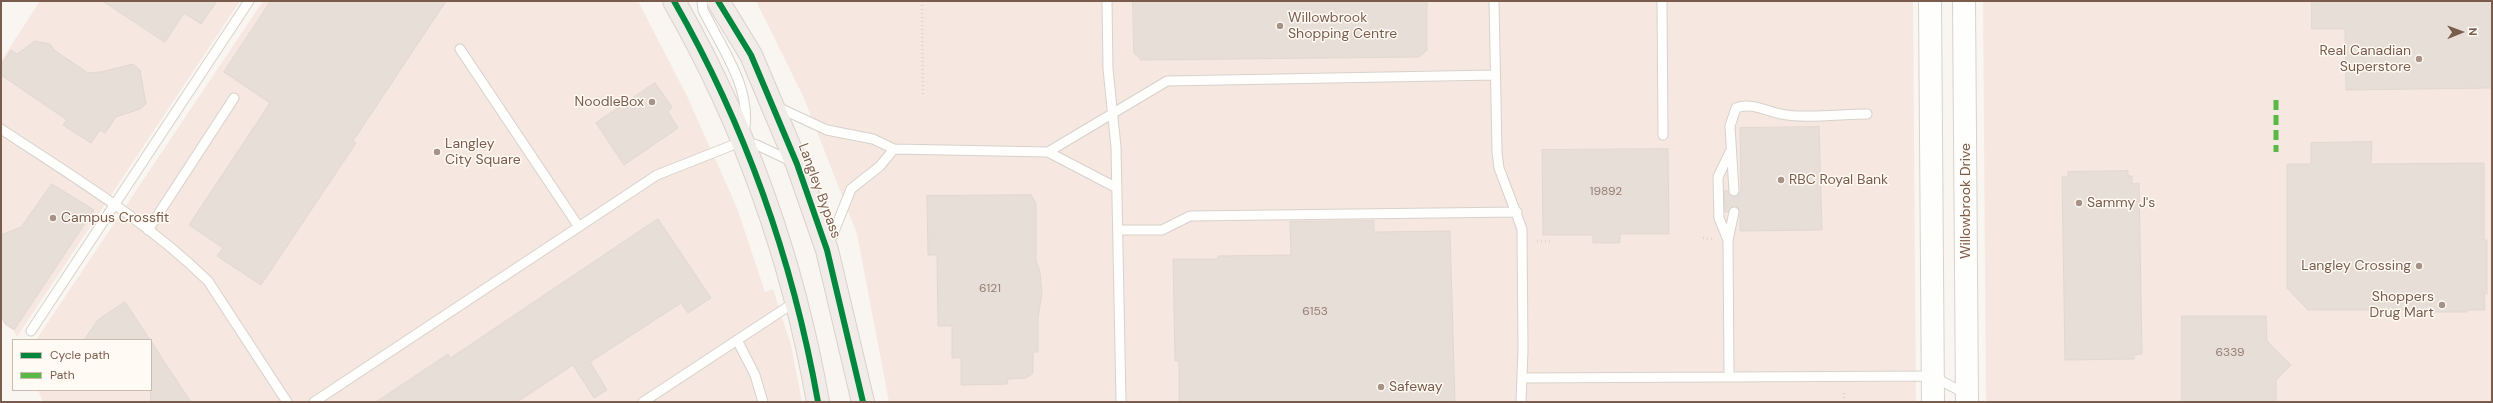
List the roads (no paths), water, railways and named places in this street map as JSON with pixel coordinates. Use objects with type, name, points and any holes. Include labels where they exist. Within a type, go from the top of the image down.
[{"type":"highway","points":[[674,1],[743,141],[780,245],[809,349],[818,402]]},
{"type":"highway","name":"Langley Bypass","points":[[718,1],[751,55],[774,105],[797,164],[827,250],[863,402]]},
{"type":"main road","points":[[1930,1],[1933,402]]},
{"type":"main road","name":"Willowbrook Drive","points":[[1964,1],[1967,398]]},
{"type":"lane","points":[[31,331],[249,1]]},
{"type":"lane","points":[[702,1],[703,10],[743,89],[746,124],[743,141]]},
{"type":"lane","points":[[1107,1],[1108,69],[1113,112],[1117,188],[1122,402]]},
{"type":"lane","points":[[1494,1],[1497,152],[1500,168],[1517,212],[1522,230],[1521,402]]},
{"type":"lane","points":[[1662,1],[1663,135]]},
{"type":"lane","points":[[460,49],[579,227]]},
{"type":"lane","points":[[1048,152],[1167,80],[1187,78],[1495,75]]},
{"type":"lane","points":[[148,230],[234,98]]},
{"type":"lane","points":[[774,105],[827,130],[873,139],[894,149],[1048,152],[1117,188]]},
{"type":"lane","points":[[1734,191],[1730,152],[1732,116],[1736,108],[1743,106],[1782,115],[1866,114]]},
{"type":"lane","points":[[1,129],[115,205],[148,230],[208,281],[287,402]]},
{"type":"lane","points":[[314,402],[657,175],[743,141],[757,145],[797,164]]},
{"type":"lane","points":[[827,250],[851,189],[880,166],[894,149]]},
{"type":"lane","points":[[1728,240],[1719,218],[1718,177],[1730,152]]},
{"type":"lane","points":[[1118,230],[1162,230],[1190,216],[1517,212]]},
{"type":"lane","points":[[1729,377],[1728,240],[1734,212]]},
{"type":"lane","points":[[643,402],[796,301]]},
{"type":"lane","points":[[737,340],[755,375],[763,402]]},
{"type":"lane","points":[[1522,378],[1932,376],[1967,398]]},
{"type":"place","name":"Willowbrook Shopping Centre","points":[[1280,26]]},
{"type":"place","name":"Real Canadian Superstore","points":[[2419,59]]},
{"type":"place","name":"NoodleBox","points":[[652,102]]},
{"type":"place","name":"Langley City Square","points":[[437,152]]},
{"type":"place","name":"RBC Royal Bank","points":[[1781,180]]},
{"type":"place","name":"Sammy J's","points":[[2079,203]]},
{"type":"place","name":"Campus Crossfit","points":[[53,218]]},
{"type":"place","name":"Langley Crossing","points":[[2419,266]]},
{"type":"place","name":"Shoppers Drug Mart","points":[[2442,305]]},
{"type":"place","name":"Safeway","points":[[1381,387]]}]
